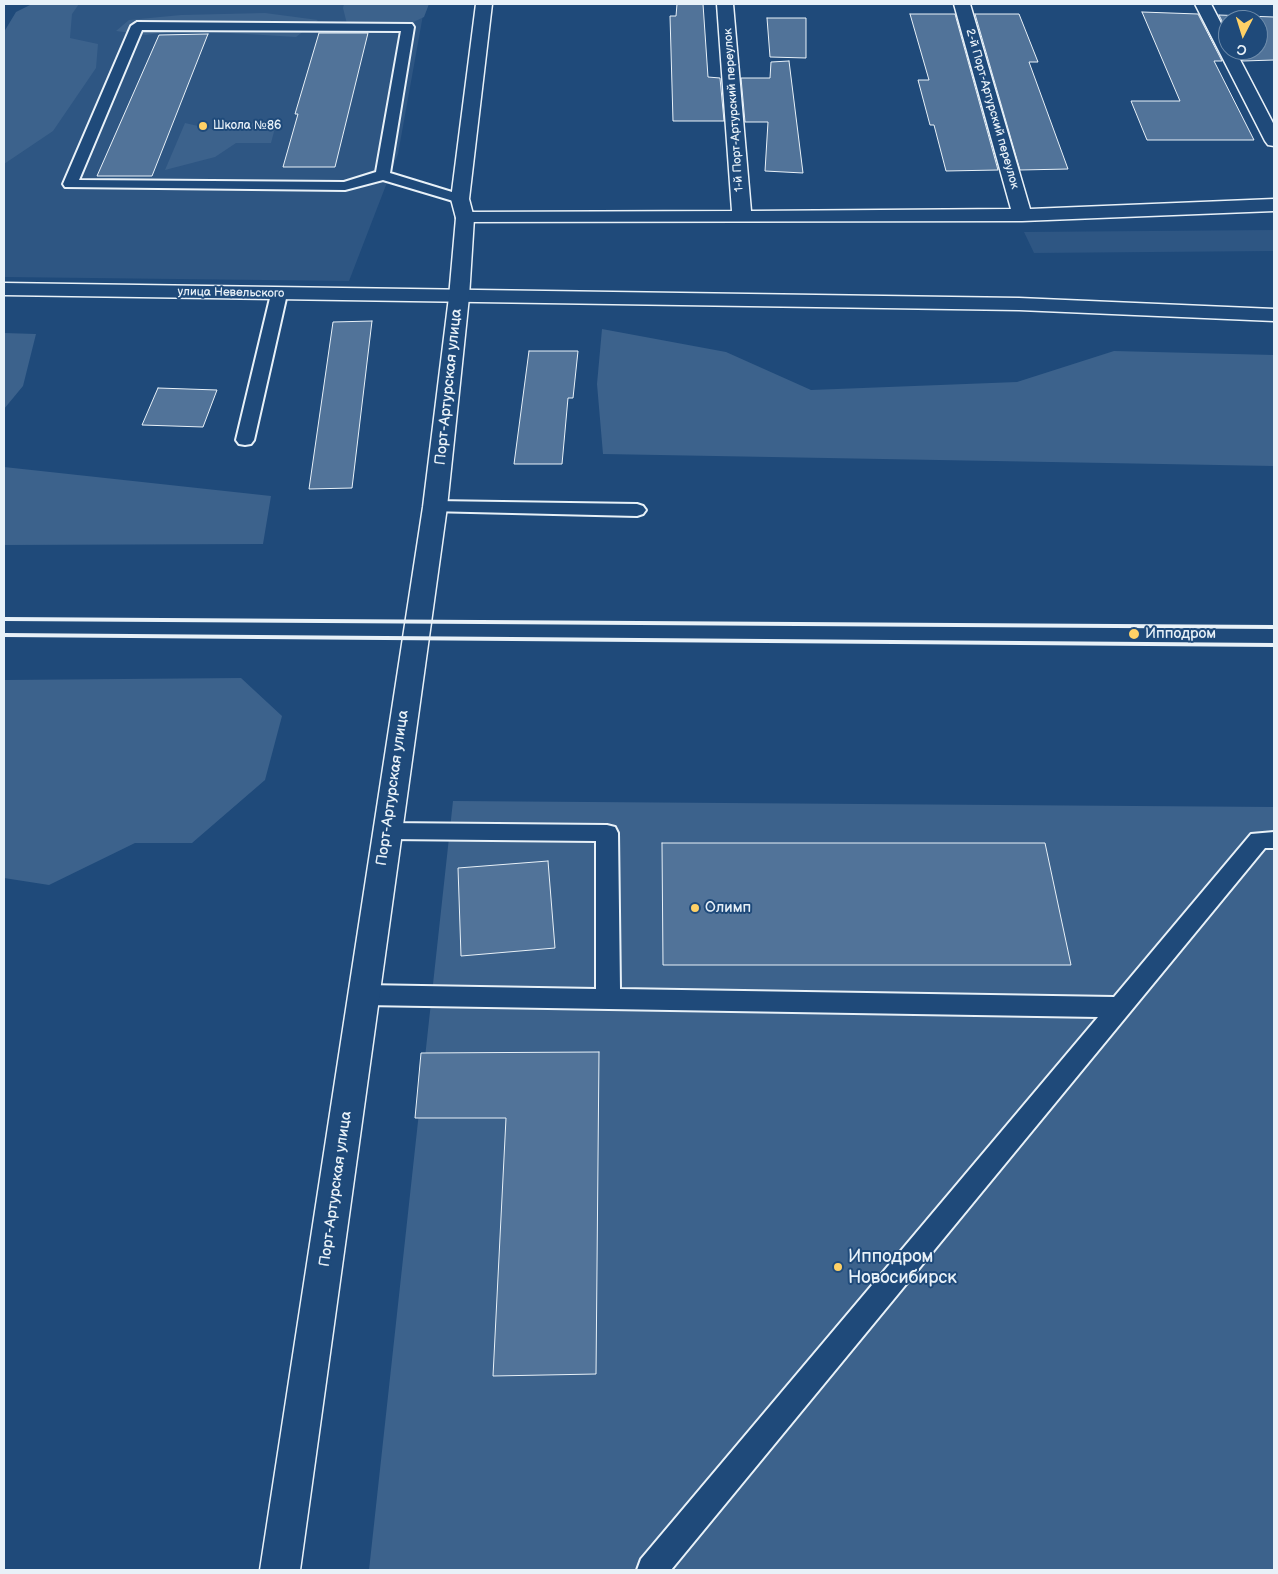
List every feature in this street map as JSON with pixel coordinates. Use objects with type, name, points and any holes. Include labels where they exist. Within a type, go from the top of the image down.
[{"type":"street","name":"Порт-Артурская улица","points":[[280,1570],[435,507],[459,297],[462,209],[484,4]]},
{"type":"street","name":"1-й Порт-Артурский переулок","points":[[725,4],[742,217]]},
{"type":"street","name":"2-й Порт-Артурский переулок","points":[[962,4],[1022,215]]},
{"type":"street","points":[[1203,4],[1274,141]]},
{"type":"street","points":[[462,209],[742,217],[1022,215],[1274,205]]},
{"type":"street","name":"улица Невельского","points":[[4,289],[1019,304],[1274,315]]},
{"type":"lane","points":[[383,175],[408,27],[137,26],[70,184],[345,186],[383,175],[462,209]]},
{"type":"lane","points":[[245,440],[279,294]]},
{"type":"lane","points":[[435,507],[637,510]]},
{"type":"lane","points":[[387,831],[607,834],[608,999]]},
{"type":"lane","points":[[652,1570],[1259,840],[1274,840]]},
{"type":"lane","points":[[364,995],[1120,1007]]},
{"type":"shaded area","points":[[32,4],[79,4],[72,14],[70,38],[98,44],[96,68],[53,131],[4,164],[4,32],[16,12]]},
{"type":"shaded area","name":"Школа №86","points":[[57,4],[425,4],[398,154],[349,281],[4,277],[4,97]]},
{"type":"shaded area","points":[[344,4],[429,4],[424,17],[399,29],[347,24],[343,8]]},
{"type":"shaded area","points":[[265,13],[318,20],[296,37],[180,30],[146,35],[116,31],[129,20],[181,15]]},
{"type":"shaded area","points":[[185,123],[220,131],[248,123],[276,124],[271,143],[236,143],[215,157],[165,170]]},
{"type":"shaded area","points":[[1274,230],[1274,251],[1034,253],[1024,232]]},
{"type":"shaded area","points":[[602,329],[726,352],[811,390],[1017,382],[1114,351],[1274,355],[1274,466],[603,454],[597,384]]},
{"type":"shaded area","points":[[4,333],[36,334],[23,386],[4,409]]},
{"type":"shaded area","points":[[4,467],[271,496],[263,544],[4,545]]},
{"type":"shaded area","points":[[241,678],[282,716],[265,780],[192,843],[135,843],[49,885],[4,878],[4,680]]},
{"type":"shaded area","name":"Ипподром Новосибирск","points":[[453,801],[1274,807],[1274,1570],[369,1570]]},
{"type":"building","points":[[677,4],[703,4],[708,77],[720,78],[724,121],[673,121],[670,16],[676,16]]},
{"type":"building","points":[[1142,12],[1198,14],[1218,53],[1218,60],[1222,61],[1214,61],[1254,140],[1147,140],[1131,101],[1180,101]]},
{"type":"building","points":[[910,14],[955,14],[998,170],[946,171],[934,125],[930,125],[918,80],[929,80]]},
{"type":"building","points":[[975,14],[1019,14],[1038,62],[1029,62],[1068,169],[1020,170]]},
{"type":"building","points":[[1268,17],[1274,17],[1274,60],[1243,61],[1268,60]]},
{"type":"building","points":[[767,18],[806,18],[806,58],[770,57]]},
{"type":"building","points":[[319,33],[368,33],[335,167],[283,167],[298,114],[295,114]]},
{"type":"building","points":[[208,34],[152,176],[97,176],[159,35]]},
{"type":"building","points":[[789,61],[803,173],[765,171],[768,122],[745,122],[741,78],[770,78],[771,62]]},
{"type":"building","points":[[372,321],[352,488],[309,489],[333,322]]},
{"type":"building","points":[[529,351],[578,351],[573,398],[568,398],[562,464],[514,464]]},
{"type":"building","points":[[158,388],[217,390],[203,427],[142,425]]},
{"type":"building","points":[[662,843],[1045,843],[1071,965],[663,965]]},
{"type":"building","points":[[548,861],[555,948],[461,956],[458,868]]},
{"type":"building","points":[[599,1052],[596,1374],[493,1376],[506,1118],[415,1118],[421,1053]]},
{"type":"railway","points":[[4,619],[1274,627]]},
{"type":"railway","points":[[4,635],[1274,645]]},
{"type":"place","name":"Школа №86","points":[[203,126]]},
{"type":"place","name":"Ипподром","points":[[1134,634]]},
{"type":"place","name":"Олимп","points":[[695,908]]},
{"type":"place","name":"Ипподром Новосибирск","points":[[838,1267]]}]
